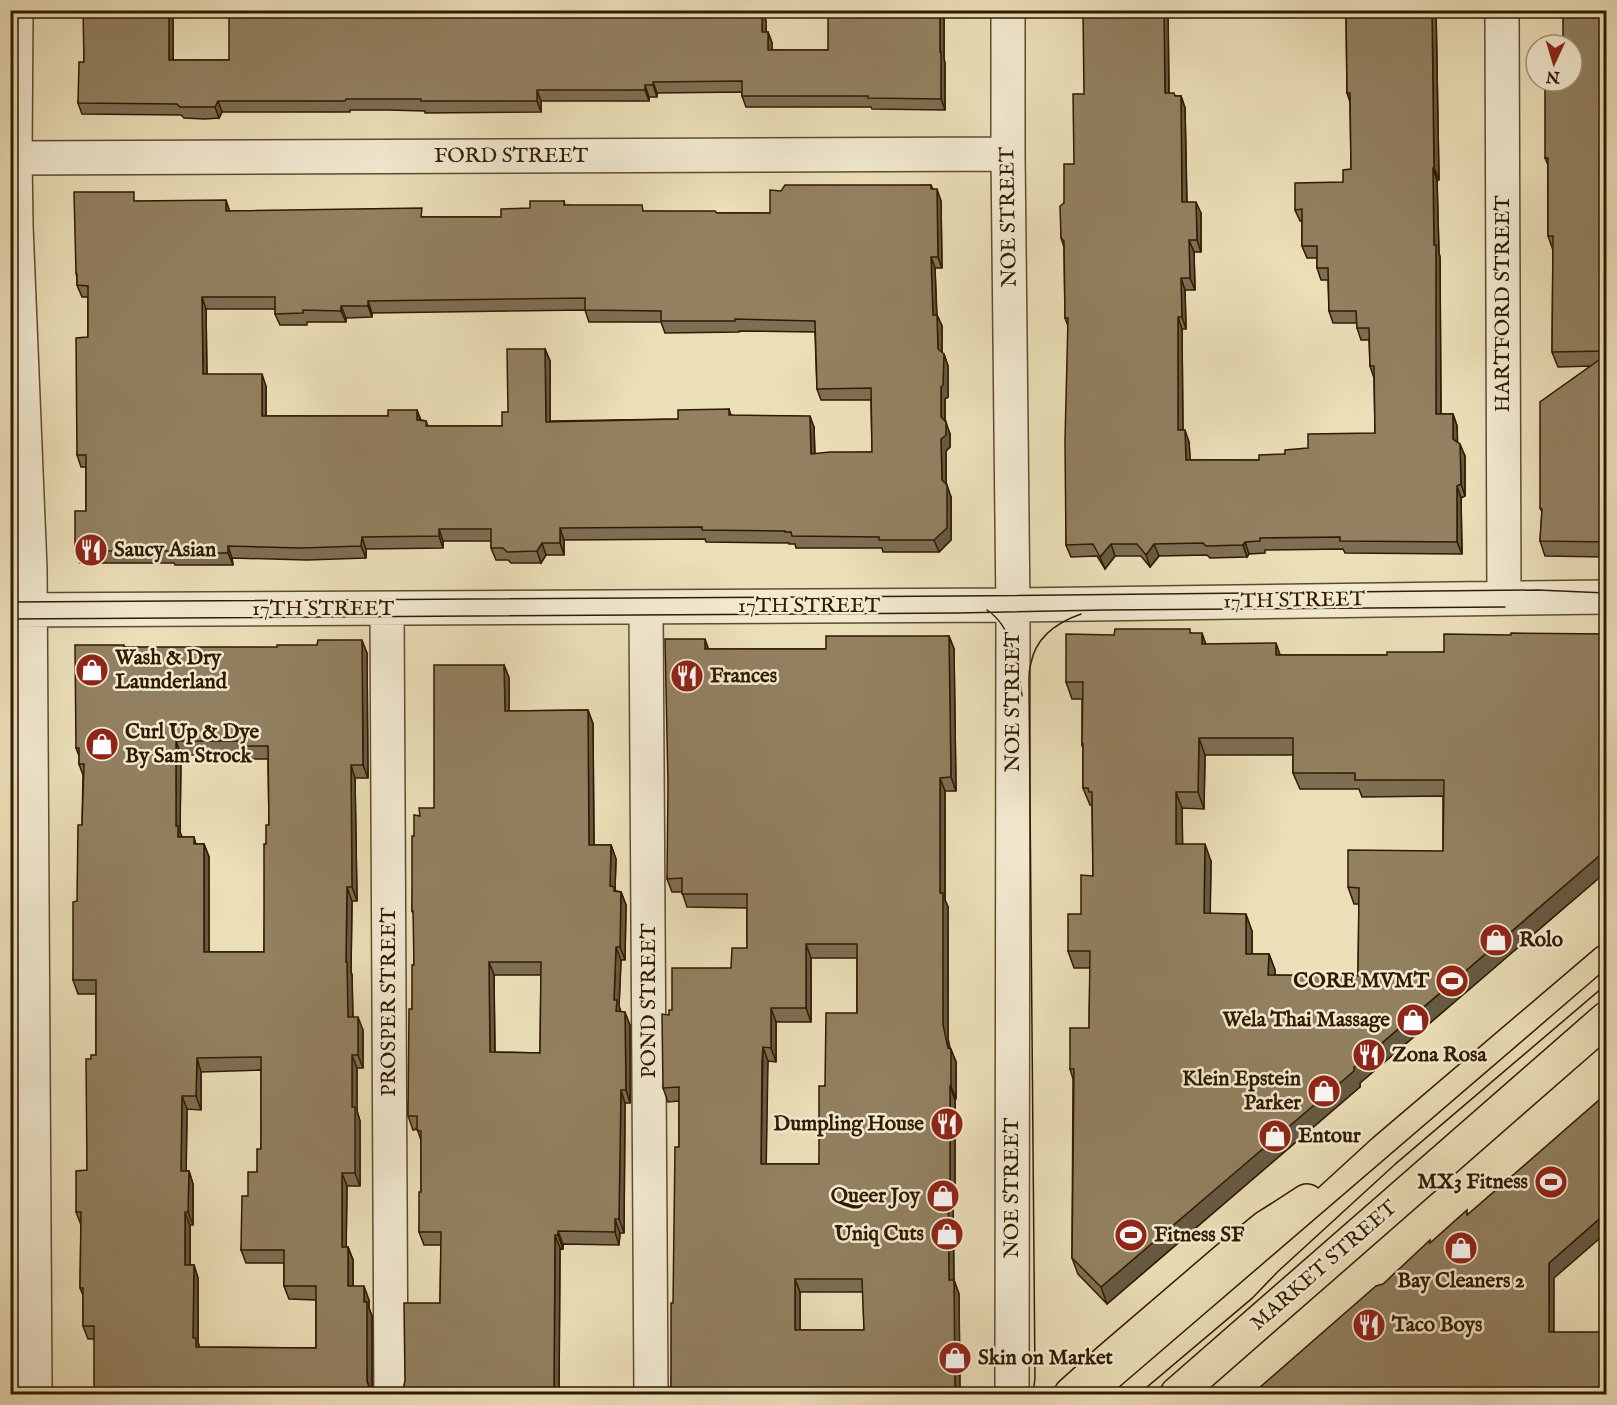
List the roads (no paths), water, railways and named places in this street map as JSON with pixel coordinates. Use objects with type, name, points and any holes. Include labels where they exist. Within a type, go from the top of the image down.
[{"type":"main road","name":"MARKET STREET","points":[[1112,1395],[1240,1286],[1266,1259],[1384,1151],[1606,962]]},
{"type":"main road","name":"MARKET STREET","points":[[1177,1395],[1606,1019]]},
{"type":"main road","name":"MARKET STREET","points":[[1071,1395],[1219,1265],[1265,1228],[1384,1151]]},
{"type":"street","points":[[16,10],[13,225],[30,569],[20,610],[22,1316],[34,1395]]},
{"type":"street","name":"NOE STREET","points":[[1008,10],[1012,605],[1012,1395]]},
{"type":"street","name":"HARTFORD STREET","points":[[1502,10],[1504,598]]},
{"type":"street","name":"FORD STREET","points":[[15,158],[1008,154]]},
{"type":"street","name":"17TH STREET","points":[[20,610],[1012,605],[1606,597]]},
{"type":"street","name":"POND STREET","points":[[646,607],[658,934],[641,1310],[651,1395]]},
{"type":"street","name":"PROSPER STREET","points":[[387,609],[391,1395]]},
{"type":"tram line","points":[[10,602],[1538,590],[1606,593]]},
{"type":"tram line","points":[[10,619],[1505,607]]},
{"type":"tram line","points":[[987,610],[996,618],[1009,637],[1022,696]]},
{"type":"tram line","points":[[1033,1394],[1035,1378],[1029,672],[1034,654],[1043,638],[1056,626],[1081,614]]},
{"type":"tram line","points":[[1111,1394],[1606,969]]},
{"type":"place","name":"Saucy Asian","points":[[91,550]]},
{"type":"place","name":"Wash & Dry Launderland","points":[[92,670]]},
{"type":"place","name":"Frances","points":[[687,676]]},
{"type":"place","name":"Curl Up & Dye By Sam Strock","points":[[102,744]]},
{"type":"place","name":"Rolo","points":[[1496,940]]},
{"type":"place","name":"CORE MVMT","points":[[1452,981]]},
{"type":"place","name":"Wela Thai Massage","points":[[1413,1020]]},
{"type":"place","name":"Zona Rosa","points":[[1369,1055]]},
{"type":"place","name":"Klein Epstein Parker","points":[[1324,1091]]},
{"type":"place","name":"Dumpling House","points":[[947,1124]]},
{"type":"place","name":"Entour","points":[[1275,1136]]},
{"type":"place","name":"MX3 Fitness","points":[[1551,1182]]},
{"type":"place","name":"Queer Joy","points":[[943,1196]]},
{"type":"place","name":"Uniq Cuts","points":[[947,1234]]},
{"type":"place","name":"Fitness SF","points":[[1131,1235]]},
{"type":"place","name":"Bay Cleaners 2","points":[[1461,1248]]},
{"type":"place","name":"Taco Boys","points":[[1369,1325]]},
{"type":"place","name":"Skin on Market","points":[[955,1358]]}]
